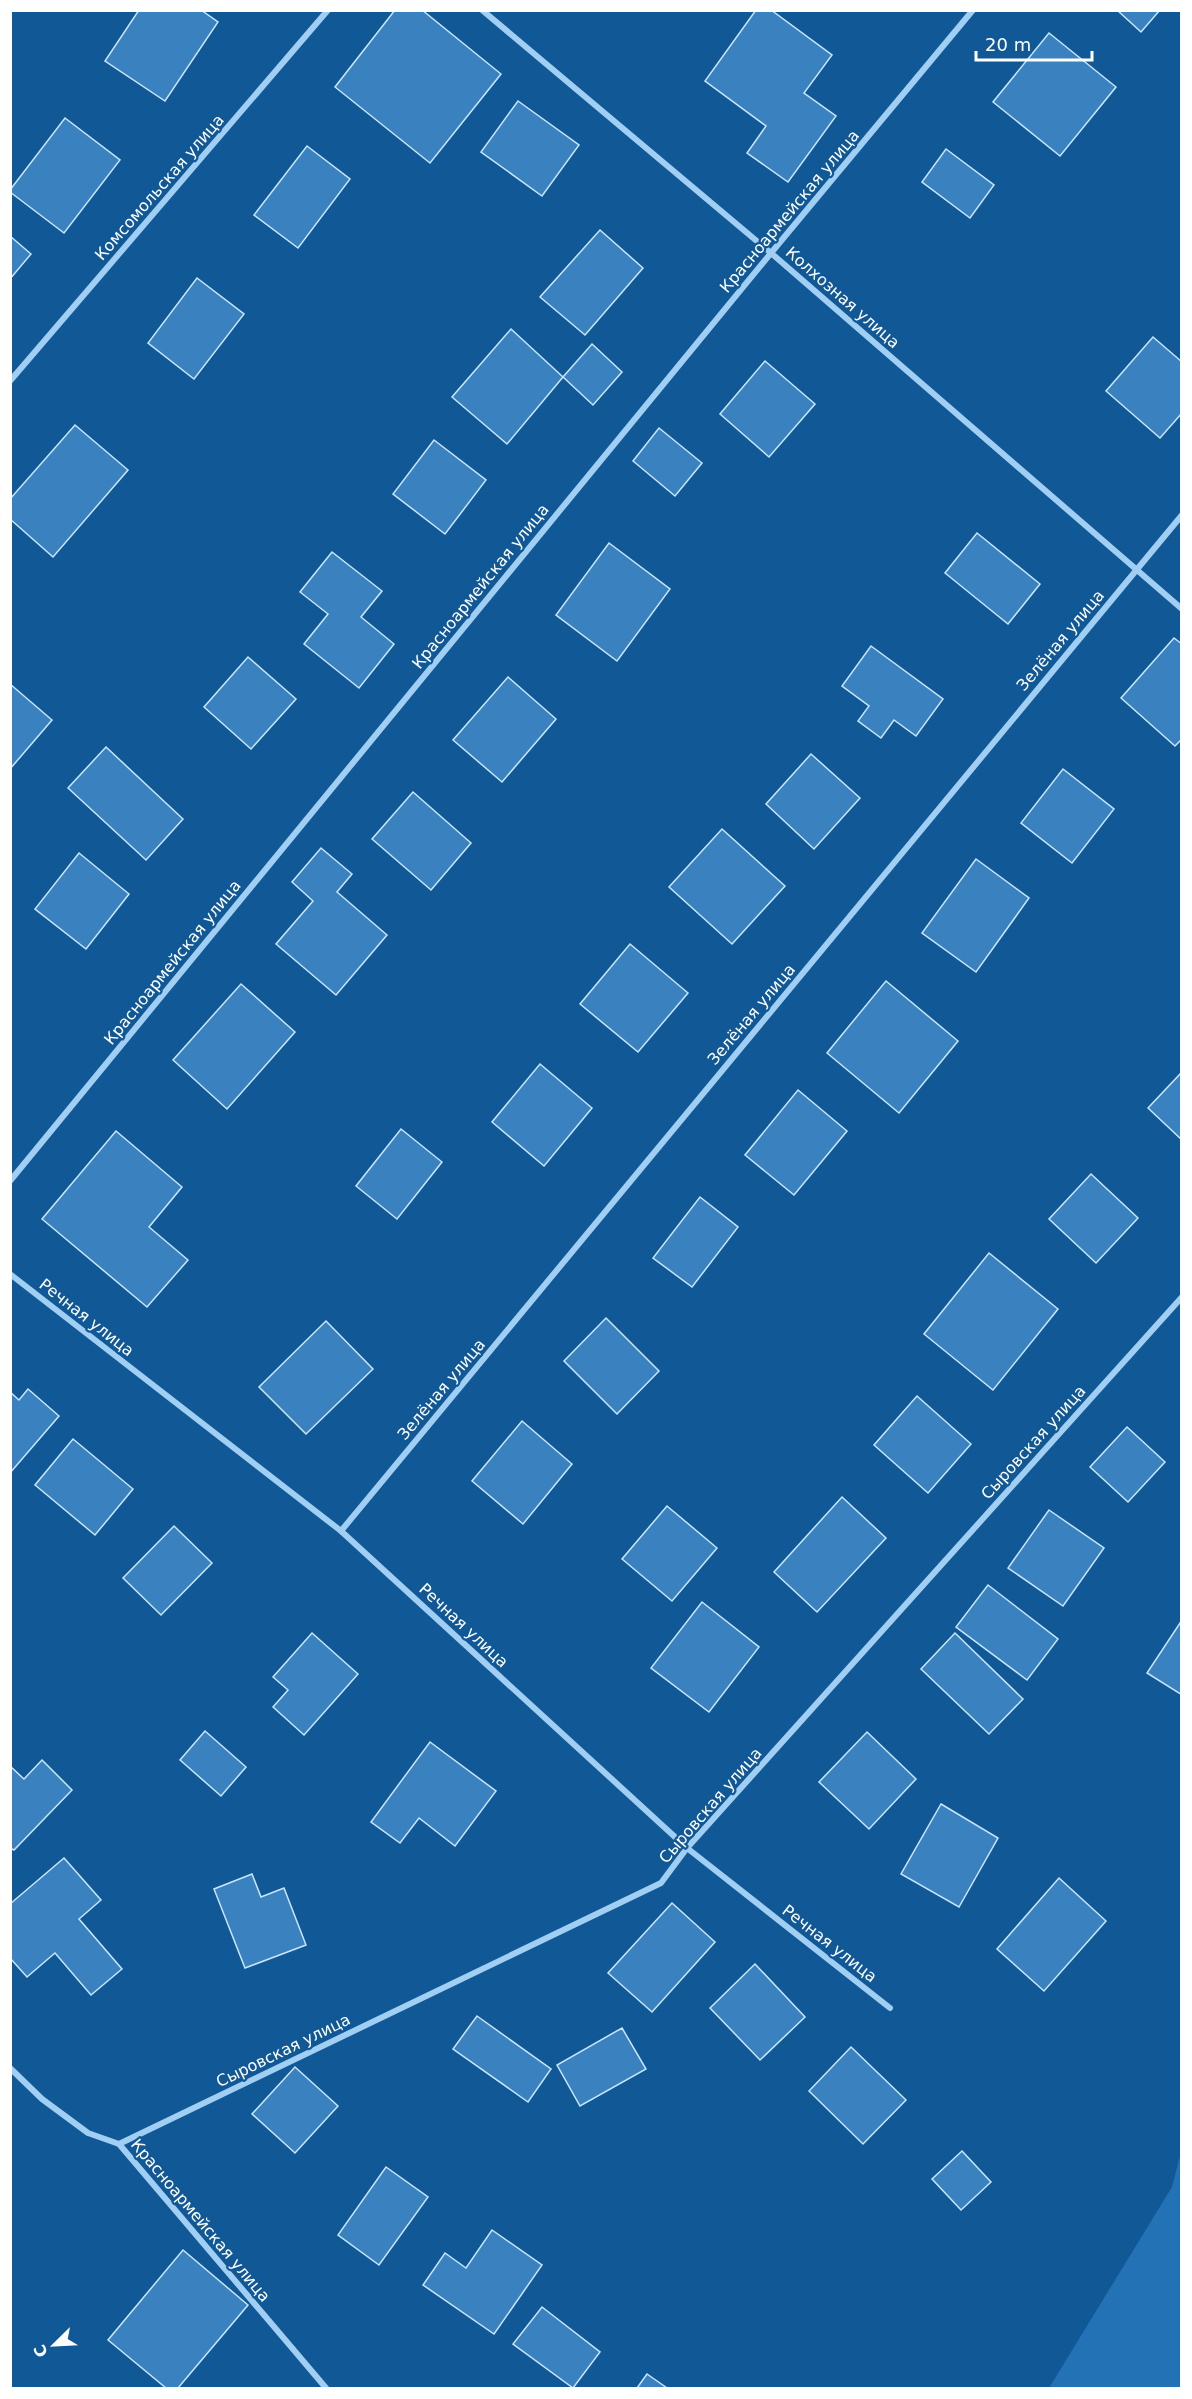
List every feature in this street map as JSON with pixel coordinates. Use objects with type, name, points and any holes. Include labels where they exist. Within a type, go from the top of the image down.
[{"type":"street","name":"Комсомольская улица","points":[[10,381],[328,10]]},
{"type":"street","name":"Колхозная улица","points":[[482,10],[771,253],[1182,609]]},
{"type":"street","name":"Красноармейская улица","points":[[10,1181],[973,10]]},
{"type":"street","name":"Зелёная улица","points":[[341,1531],[1182,515]]},
{"type":"street","name":"Речная улица","points":[[10,1274],[341,1531],[687,1848],[890,2008]]},
{"type":"street","name":"Сыровская улица","points":[[119,2144],[661,1883],[687,1848],[1182,1298]]},
{"type":"street","name":"Красноармейская улица","points":[[10,2068],[42,2099],[88,2133],[119,2144],[326,2388]]},
{"type":"shaded area","points":[[1181,2152],[1181,2388],[1049,2388],[1172,2187]]},
{"type":"building","points":[[139,10],[201,10],[218,22],[165,101],[105,61]]},
{"type":"building","points":[[395,10],[422,10],[501,74],[430,163],[335,87]]},
{"type":"building","points":[[756,10],[771,10],[832,55],[804,93],[836,116],[788,182],[747,153],[766,126],[705,81]]},
{"type":"building","points":[[1117,10],[1160,10],[1141,32]]},
{"type":"building","points":[[1049,33],[1116,87],[1060,156],[993,102]]},
{"type":"building","points":[[518,101],[579,145],[542,196],[481,152]]},
{"type":"building","points":[[65,118],[120,160],[64,233],[10,190]]},
{"type":"building","points":[[307,146],[350,179],[298,248],[254,215]]},
{"type":"building","points":[[946,149],[994,185],[970,218],[922,182]]},
{"type":"building","points":[[600,230],[643,268],[585,335],[540,297]]},
{"type":"building","points":[[10,236],[31,254],[10,279]]},
{"type":"building","points":[[197,278],[244,314],[194,379],[148,343]]},
{"type":"building","points":[[511,329],[563,377],[507,444],[452,397]]},
{"type":"building","points":[[1153,337],[1182,362],[1182,413],[1160,438],[1106,391]]},
{"type":"building","points":[[592,344],[622,372],[593,405],[563,377]]},
{"type":"building","points":[[765,361],[815,404],[769,457],[720,414]]},
{"type":"building","points":[[75,425],[128,470],[53,557],[10,519],[10,499]]},
{"type":"building","points":[[659,428],[702,463],[675,496],[633,461]]},
{"type":"building","points":[[434,440],[486,480],[445,534],[393,494]]},
{"type":"building","points":[[977,533],[1040,584],[1008,624],[945,573]]},
{"type":"building","points":[[609,543],[670,589],[617,661],[556,615]]},
{"type":"building","points":[[332,552],[382,591],[361,617],[394,644],[359,688],[304,644],[328,614],[300,592]]},
{"type":"building","points":[[1174,638],[1182,644],[1182,739],[1175,746],[1121,698]]},
{"type":"building","points":[[871,646],[943,699],[916,736],[894,720],[881,738],[858,721],[869,706],[842,686]]},
{"type":"building","points":[[248,657],[296,699],[251,749],[204,707]]},
{"type":"building","points":[[508,677],[556,719],[502,782],[453,740]]},
{"type":"building","points":[[10,684],[52,720],[10,769]]},
{"type":"building","points":[[106,747],[183,819],[146,860],[68,788]]},
{"type":"building","points":[[811,754],[860,798],[814,849],[766,804]]},
{"type":"building","points":[[1063,769],[1114,809],[1072,863],[1021,823]]},
{"type":"building","points":[[413,792],[471,843],[431,890],[372,839]]},
{"type":"building","points":[[722,829],[785,886],[732,944],[669,887]]},
{"type":"building","points":[[321,848],[352,874],[337,892],[387,935],[336,995],[276,944],[313,901],[292,882]]},
{"type":"building","points":[[79,853],[129,894],[86,949],[35,909]]},
{"type":"building","points":[[976,859],[1029,898],[976,972],[922,933]]},
{"type":"building","points":[[630,944],[688,993],[638,1052],[580,1004]]},
{"type":"building","points":[[886,981],[958,1041],[899,1113],[827,1053]]},
{"type":"building","points":[[241,984],[295,1032],[227,1109],[173,1060]]},
{"type":"building","points":[[540,1064],[592,1108],[544,1166],[492,1122]]},
{"type":"building","points":[[1182,1072],[1182,1140],[1148,1108]]},
{"type":"building","points":[[798,1090],[847,1131],[794,1195],[745,1155]]},
{"type":"building","points":[[401,1129],[442,1162],[397,1219],[356,1186]]},
{"type":"building","points":[[116,1131],[182,1187],[149,1227],[188,1260],[147,1307],[42,1219]]},
{"type":"building","points":[[1091,1174],[1138,1218],[1096,1263],[1049,1219]]},
{"type":"building","points":[[700,1197],[738,1227],[692,1287],[653,1258]]},
{"type":"building","points":[[989,1253],[1058,1309],[993,1390],[924,1334]]},
{"type":"building","points":[[606,1318],[659,1371],[617,1414],[564,1361]]},
{"type":"building","points":[[326,1321],[373,1369],[306,1434],[259,1387]]},
{"type":"building","points":[[28,1389],[59,1416],[10,1473],[10,1392],[19,1400]]},
{"type":"building","points":[[917,1396],[971,1444],[928,1493],[874,1445]]},
{"type":"building","points":[[522,1421],[572,1464],[523,1524],[472,1481]]},
{"type":"building","points":[[1127,1427],[1165,1462],[1128,1502],[1090,1467]]},
{"type":"building","points":[[73,1439],[133,1489],[95,1535],[35,1485]]},
{"type":"building","points":[[842,1497],[886,1538],[817,1612],[774,1572]]},
{"type":"building","points":[[667,1506],[717,1548],[672,1601],[622,1559]]},
{"type":"building","points":[[1049,1510],[1104,1548],[1063,1606],[1008,1568]]},
{"type":"building","points":[[174,1526],[212,1563],[161,1615],[123,1578]]},
{"type":"building","points":[[988,1585],[1058,1639],[1027,1680],[956,1627]]},
{"type":"building","points":[[702,1602],[759,1647],[709,1712],[651,1668]]},
{"type":"building","points":[[1182,1620],[1182,1695],[1147,1673]]},
{"type":"building","points":[[312,1633],[358,1674],[304,1735],[273,1707],[288,1690],[273,1677]]},
{"type":"building","points":[[955,1633],[1023,1699],[989,1734],[921,1669]]},
{"type":"building","points":[[205,1731],[246,1767],[221,1796],[180,1760]]},
{"type":"building","points":[[867,1732],[916,1779],[869,1829],[819,1782]]},
{"type":"building","points":[[430,1742],[496,1791],[455,1846],[419,1818],[400,1843],[371,1822]]},
{"type":"building","points":[[42,1760],[72,1790],[14,1850],[10,1848],[10,1766],[24,1779]]},
{"type":"building","points":[[941,1804],[998,1838],[959,1907],[901,1874]]},
{"type":"building","points":[[64,1858],[101,1900],[79,1919],[122,1969],[91,1995],[55,1953],[27,1977],[10,1958],[10,1904]]},
{"type":"building","points":[[252,1874],[261,1897],[284,1888],[306,1945],[245,1968],[214,1889]]},
{"type":"building","points":[[1059,1878],[1106,1921],[1044,1991],[997,1949]]},
{"type":"building","points":[[672,1903],[715,1942],[652,2012],[608,1973]]},
{"type":"building","points":[[755,1964],[805,2017],[760,2060],[710,2008]]},
{"type":"building","points":[[477,2016],[551,2069],[528,2102],[453,2049]]},
{"type":"building","points":[[622,2028],[646,2069],[580,2106],[557,2065]]},
{"type":"building","points":[[851,2047],[906,2100],[863,2144],[809,2091]]},
{"type":"building","points":[[295,2067],[338,2106],[295,2153],[252,2114]]},
{"type":"building","points":[[962,2151],[991,2182],[961,2210],[932,2179]]},
{"type":"building","points":[[386,2167],[428,2197],[379,2265],[338,2235]]},
{"type":"building","points":[[492,2230],[542,2265],[494,2334],[423,2285],[445,2253],[466,2268]]},
{"type":"building","points":[[183,2250],[248,2305],[178,2388],[166,2388],[108,2340]]},
{"type":"building","points":[[542,2307],[600,2352],[573,2388],[513,2344]]},
{"type":"building","points":[[647,2374],[667,2388],[637,2388]]}]
